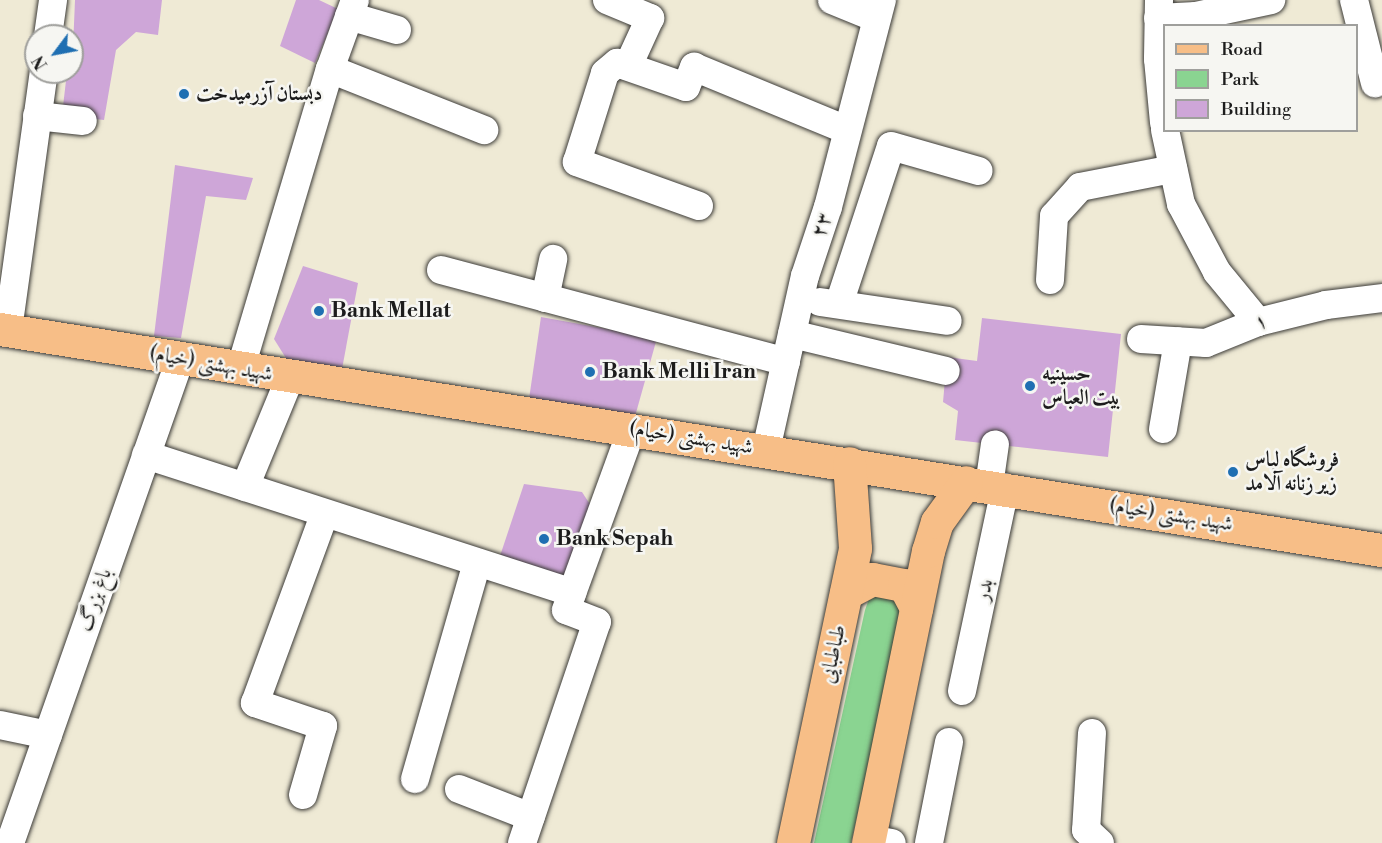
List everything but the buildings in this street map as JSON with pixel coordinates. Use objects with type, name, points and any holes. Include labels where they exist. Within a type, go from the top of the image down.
[{"type":"main road","name":"شهید بهشتی (خیام)","points":[[4,330],[241,367],[290,378],[849,463],[1382,550]]},
{"type":"main road","name":"طباطبایی","points":[[793,843],[855,548],[849,463]]},
{"type":"main road","points":[[877,842],[916,608],[938,522],[987,485]]},
{"type":"main road","points":[[846,593],[872,579],[904,585],[916,608]]},
{"type":"street","points":[[50,24],[53,0]]},
{"type":"street","points":[[607,0],[650,18],[628,66]]},
{"type":"street","points":[[832,0],[879,9]]},
{"type":"street","points":[[1163,104],[1158,9],[1196,16],[1271,0]]},
{"type":"street","points":[[1354,0],[1375,83]]},
{"type":"street","points":[[241,367],[330,69],[352,8],[397,30]]},
{"type":"street","name":"۲۳","points":[[766,450],[800,300],[879,9]]},
{"type":"street","points":[[699,206],[577,162],[605,73],[617,63],[686,87],[693,67],[847,130]]},
{"type":"street","points":[[330,69],[484,130]]},
{"type":"street","points":[[4,330],[42,84]]},
{"type":"street","points":[[38,116],[83,121]]},
{"type":"street","points":[[1165,132],[1181,204],[1217,272],[1258,322]]},
{"type":"street","points":[[839,304],[891,146],[980,171]]},
{"type":"street","points":[[1050,280],[1054,216],[1080,187],[1173,169]]},
{"type":"street","points":[[545,298],[553,259]]},
{"type":"street","points":[[441,270],[786,362]]},
{"type":"street","name":"۱","points":[[1141,339],[1206,343],[1258,322],[1326,305],[1382,298]]},
{"type":"street","points":[[800,300],[948,321]]},
{"type":"street","points":[[792,334],[946,371]]},
{"type":"street","points":[[1163,429],[1178,341]]},
{"type":"street","name":"باغ بزرگ","points":[[10,843],[181,357]]},
{"type":"street","points":[[245,487],[290,378]]},
{"type":"street","points":[[459,789],[527,830],[597,622],[566,610],[632,429]]},
{"type":"street","name":"بدر","points":[[962,691],[994,444]]},
{"type":"street","points":[[146,455],[572,593]]},
{"type":"street","points":[[303,795],[323,726],[255,703],[325,513]]},
{"type":"street","points":[[416,778],[477,563]]},
{"type":"street","points":[[0,725],[48,735]]},
{"type":"street","points":[[1092,733],[1086,830],[1100,843]]},
{"type":"street","points":[[929,843],[949,742]]},
{"type":"green space","points":[[881,589],[903,597],[901,620],[851,843],[814,843],[865,610],[869,599]]},
{"type":"place","name":"دبستان آزرمیدخت","points":[[184,94]]},
{"type":"place","name":"Bank Mellat","points":[[319,311]]},
{"type":"place","name":"Bank Melli Iran","points":[[590,372]]},
{"type":"place","name":"حسینیه بیت العباس","points":[[1030,386]]},
{"type":"place","name":"فروشگاه لباس زیر زنانه آلامد","points":[[1233,472]]},
{"type":"place","name":"Bank Sepah","points":[[544,539]]}]
